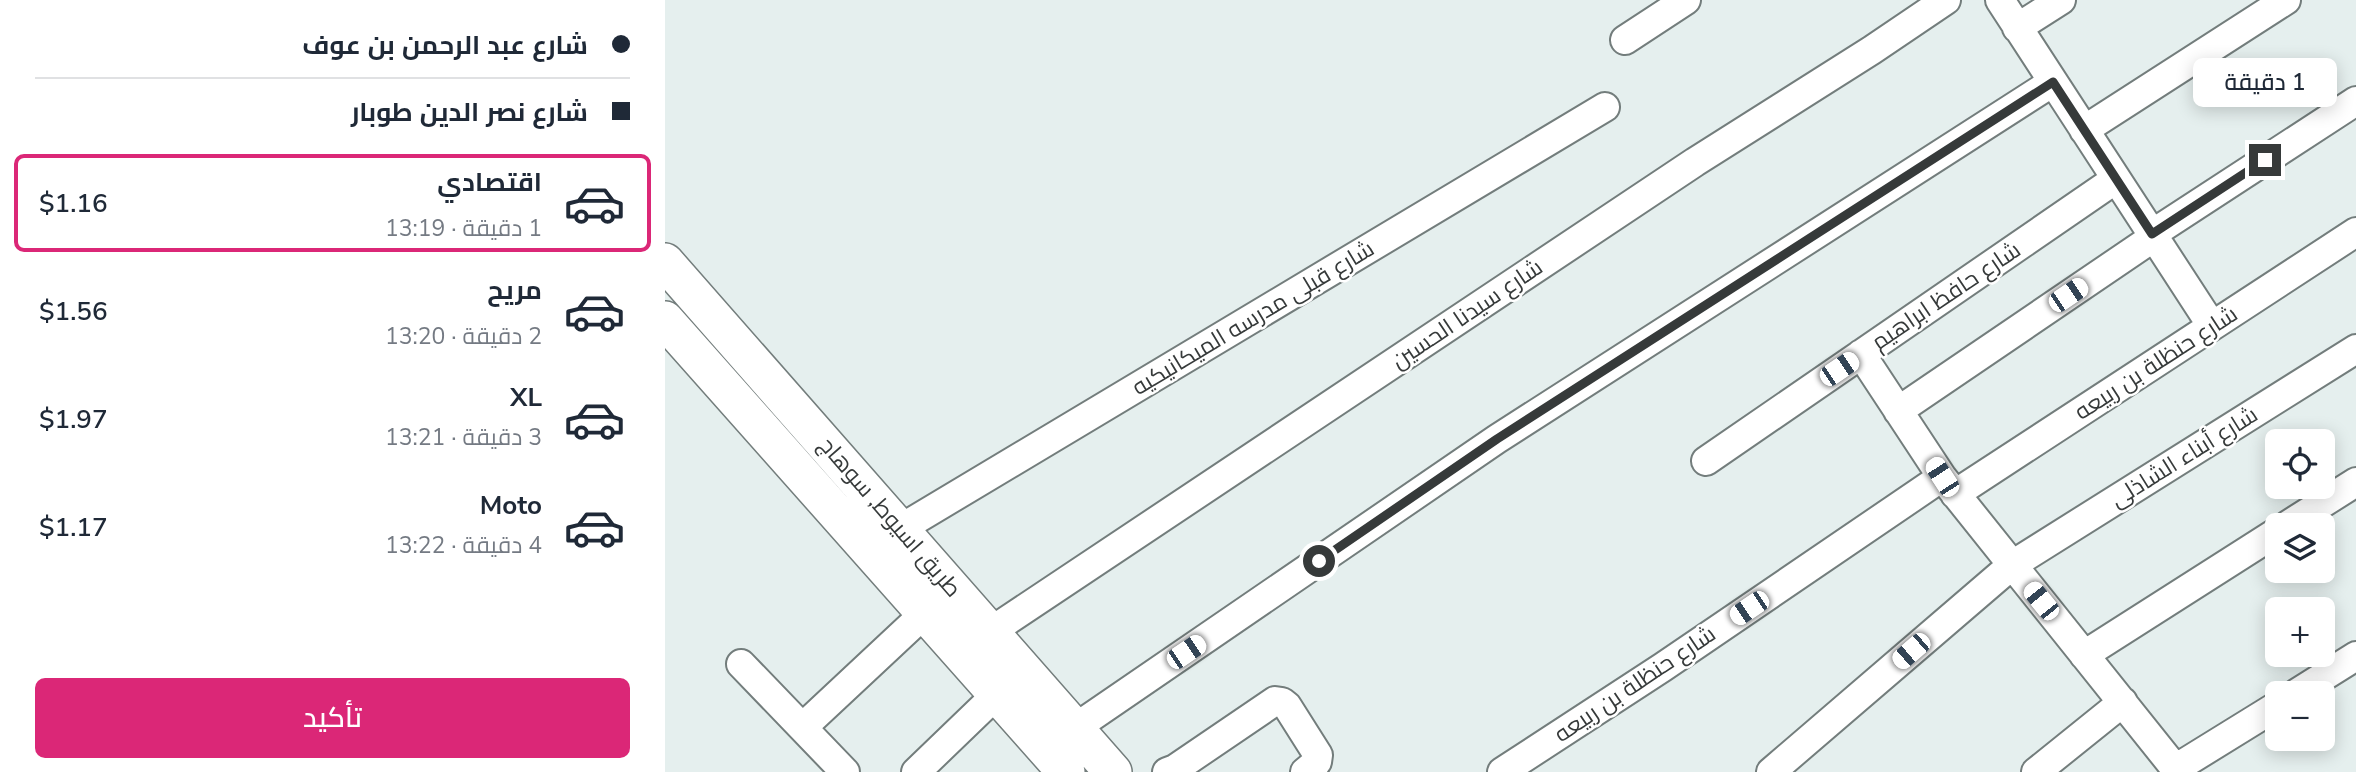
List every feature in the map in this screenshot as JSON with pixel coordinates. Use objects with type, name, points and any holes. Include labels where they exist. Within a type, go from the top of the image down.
[{"type":"main road","name":"طريق اسيوط, سوهاج","points":[[665,262],[1113,772]]},
{"type":"main road","name":"طريق اسيوط, سوهاج","points":[[665,320],[1066,772]]},
{"type":"street","points":[[1625,40],[1686,0]]},
{"type":"street","name":"شارع سيدنا الحسين","points":[[991,632],[1695,162],[1946,0]]},
{"type":"street","points":[[2000,0],[2212,326]]},
{"type":"street","points":[[2017,28],[2061,0]]},
{"type":"street","points":[[2084,130],[2286,0]]},
{"type":"street","points":[[1075,728],[1497,439],[2053,82]]},
{"type":"street","points":[[1898,411],[2153,235],[2356,101]]},
{"type":"street","name":"شارع قبلى مدرسه الميكانيكيه","points":[[900,529],[1605,107]]},
{"type":"street","name":"شارع حافظ ابراهيم","points":[[1706,461],[2116,179]]},
{"type":"street","name":"شارع حنظلة بن ربيعه","points":[[1502,772],[1948,485],[2212,326],[2356,232]]},
{"type":"street","name":"شارع أبناء الشاذلى","points":[[1771,772],[2012,565],[2356,349]]},
{"type":"street","points":[[1861,354],[1948,485],[2177,770],[2265,714]]},
{"type":"street","points":[[2307,513],[2356,482]]},
{"type":"street","points":[[2084,654],[2265,540]]},
{"type":"street","points":[[803,727],[925,613]]},
{"type":"street","points":[[2316,681],[2356,656]]},
{"type":"street","points":[[741,664],[845,772]]},
{"type":"street","points":[[916,772],[997,694]]},
{"type":"street","points":[[1167,772],[1275,701],[1287,706],[1318,755],[1317,762],[1305,772]]},
{"type":"street","points":[[2036,772],[2123,702]]},
{"type":"route","points":[[1319,561],[1497,439],[2053,82],[2152,234],[2265,160]]}]
